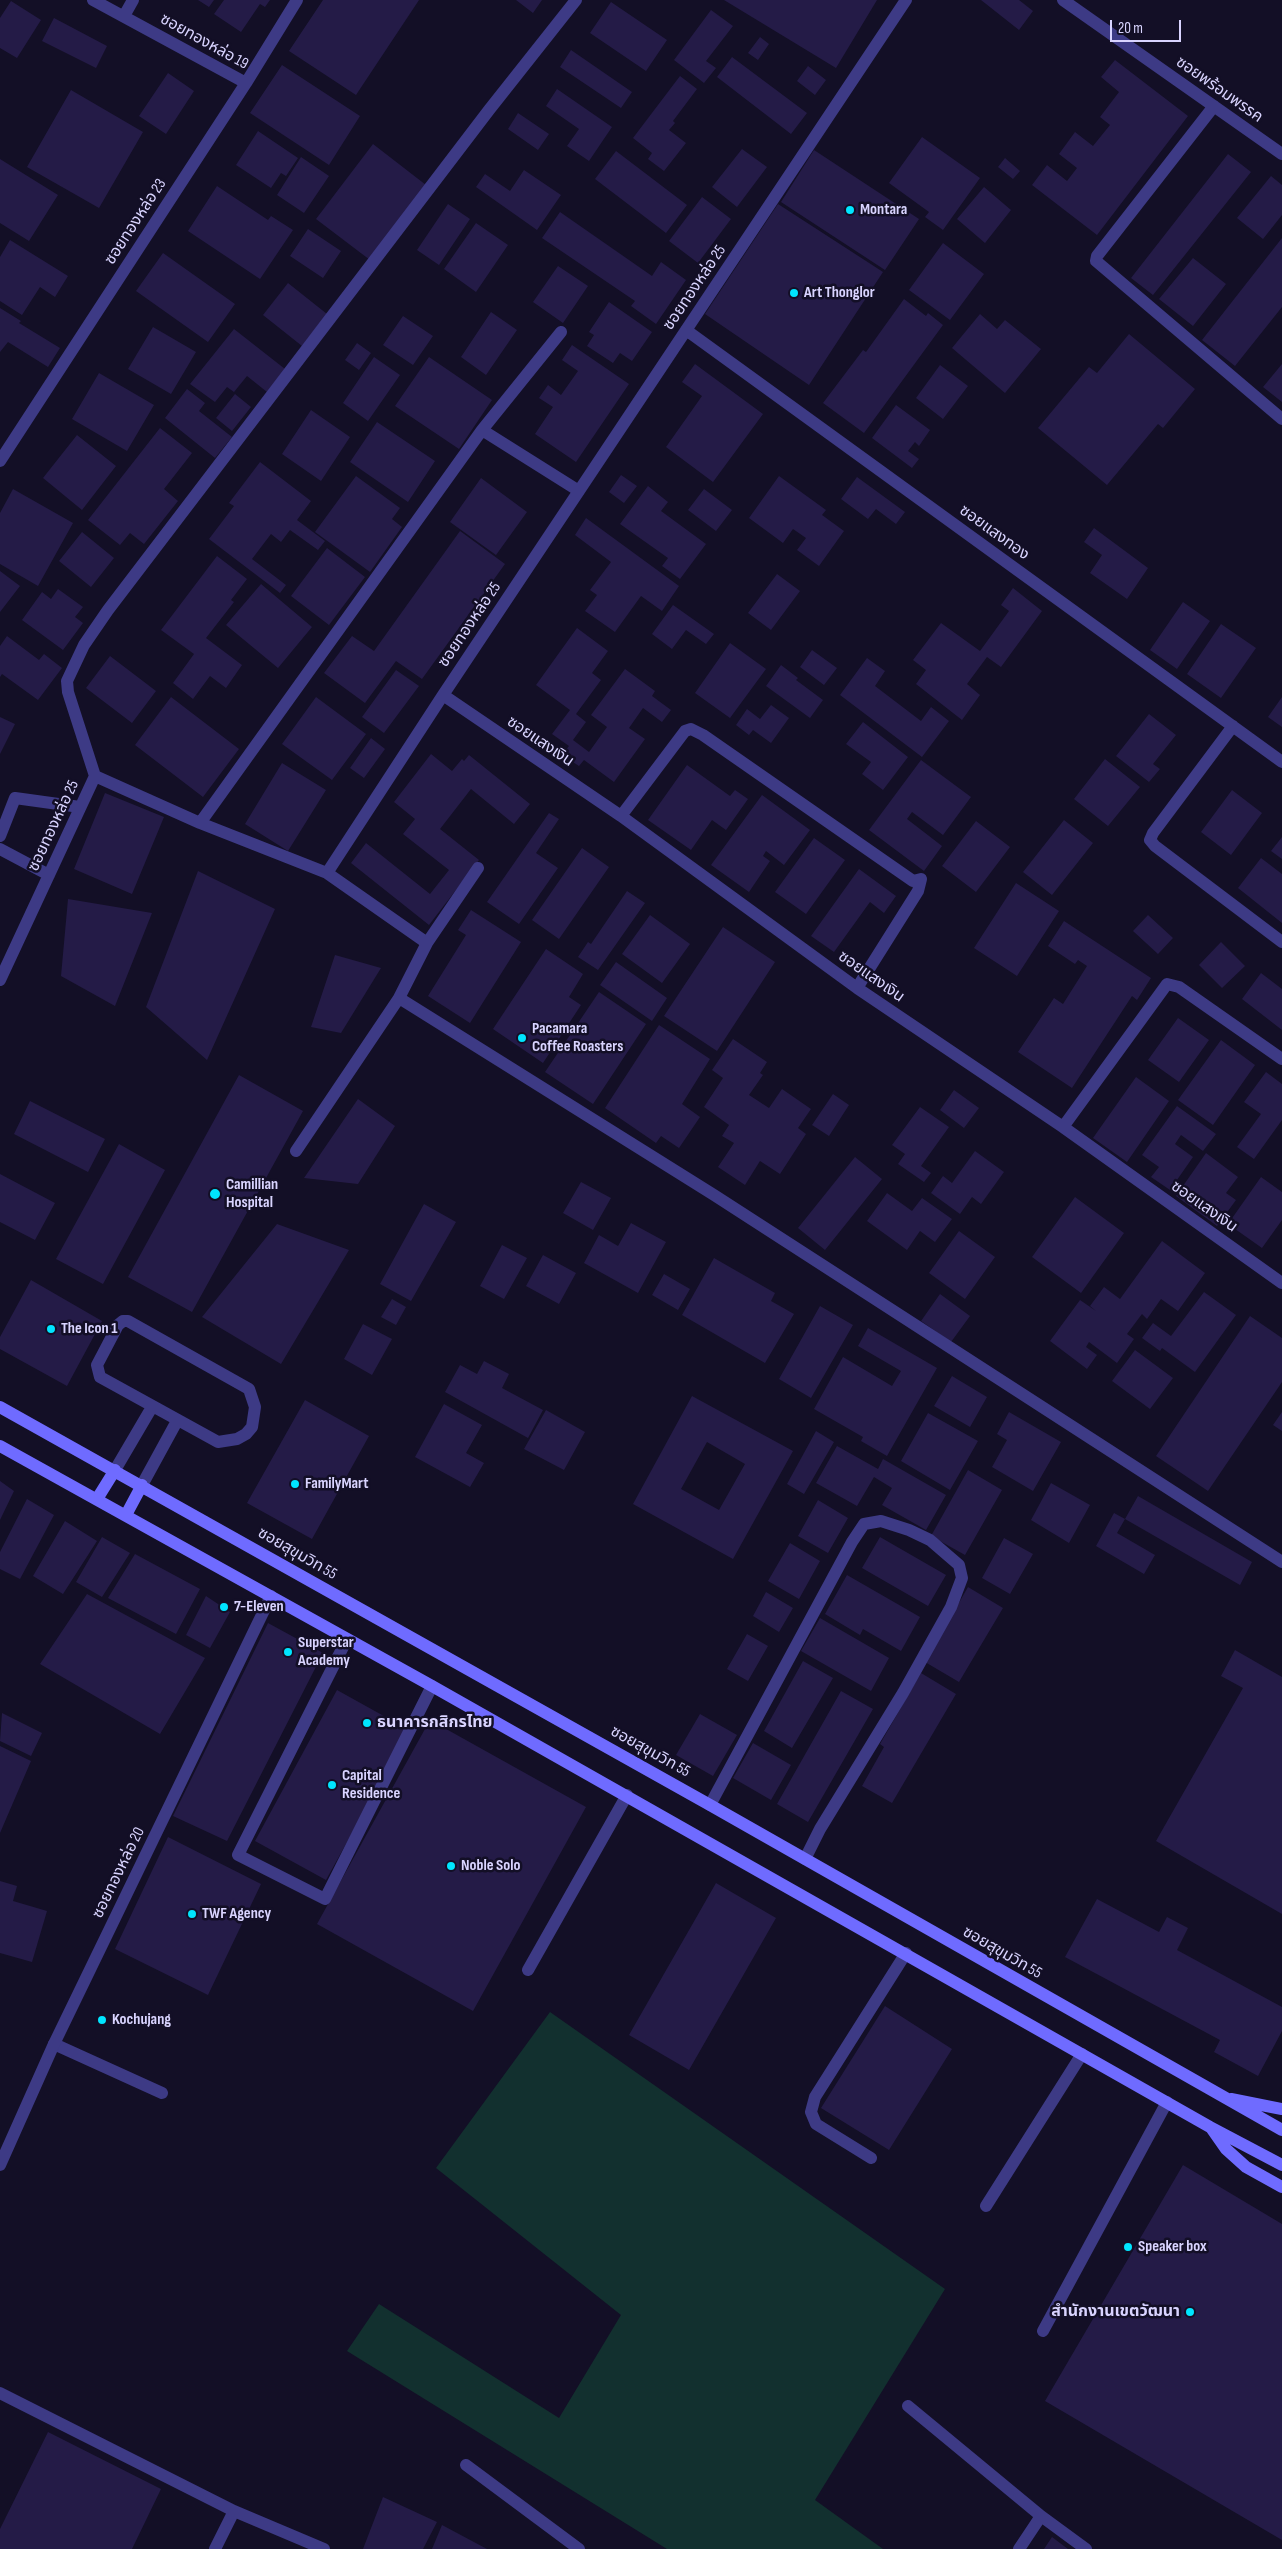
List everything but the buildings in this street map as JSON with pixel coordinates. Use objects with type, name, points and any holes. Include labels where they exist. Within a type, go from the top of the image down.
[{"type":"main road","name":"ซอยสุขุมวิท 55","points":[[0,1407],[710,1804],[1282,2130]]},
{"type":"main road","points":[[0,1446],[432,1686],[1167,2102],[1282,2165]]},
{"type":"main road","points":[[97,1499],[114,1470]]},
{"type":"main road","points":[[126,1515],[142,1485]]},
{"type":"main road","points":[[1224,2098],[1250,2101],[1282,2109]]},
{"type":"main road","points":[[1210,2126],[1226,2149],[1246,2167],[1282,2187]]},
{"type":"street","name":"ซอยทองหล่อ 19","points":[[93,0],[246,83]]},
{"type":"street","points":[[124,16],[133,0]]},
{"type":"street","name":"ซอยทองหล่อ 23","points":[[0,461],[246,83],[297,0]]},
{"type":"street","points":[[95,776],[68,692],[67,681],[84,645],[144,562],[489,110],[576,0]]},
{"type":"street","name":"ซอยทองหล่อ 25","points":[[0,980],[95,776],[200,823],[327,873],[443,695],[906,0]]},
{"type":"street","name":"ซอยพร้อมพรรค","points":[[1063,0],[1280,150]]},
{"type":"street","points":[[1214,106],[1097,256],[1096,261],[1282,419]]},
{"type":"street","name":"ซอยแสงทอง","points":[[686,330],[1282,762]]},
{"type":"street","points":[[200,823],[482,430],[561,332]]},
{"type":"street","points":[[482,430],[579,491]]},
{"type":"street","name":"ซอยแสงเงิน","points":[[443,695],[621,816],[857,988],[1063,1128],[1282,1283]]},
{"type":"street","points":[[1233,726],[1153,833],[1150,840],[1155,846],[1282,942]]},
{"type":"street","points":[[621,816],[685,731],[691,729],[704,735],[912,881],[921,879],[918,891],[857,988]]},
{"type":"street","points":[[0,836],[15,798],[80,807]]},
{"type":"street","points":[[0,849],[49,875]]},
{"type":"street","points":[[296,1152],[399,998],[427,943],[478,868]]},
{"type":"street","points":[[327,873],[427,943]]},
{"type":"street","points":[[1063,1128],[1167,984],[1179,987],[1282,1059]]},
{"type":"street","points":[[399,998],[714,1195],[1282,1562]]},
{"type":"street","points":[[123,1321],[128,1321],[249,1389],[253,1397],[255,1417],[252,1426],[246,1434],[228,1442],[218,1442],[152,1407],[100,1378],[97,1372],[97,1365],[118,1325],[123,1321]]},
{"type":"street","points":[[114,1470],[152,1407]]},
{"type":"street","points":[[142,1485],[177,1421]]},
{"type":"street","points":[[710,1804],[852,1542],[864,1524],[881,1521],[909,1530],[930,1540],[959,1565],[962,1578],[951,1607],[903,1692],[820,1829],[806,1859]]},
{"type":"street","name":"ซอยทองหล่อ 20","points":[[0,2165],[54,2044],[271,1596]]},
{"type":"street","points":[[348,1639],[238,1855],[325,1899],[432,1686]]},
{"type":"street","points":[[528,1970],[626,1795]]},
{"type":"street","points":[[871,2158],[816,2124],[811,2112],[815,2097],[906,1953]]},
{"type":"street","points":[[54,2044],[162,2093]]},
{"type":"street","points":[[986,2206],[1082,2054]]},
{"type":"street","points":[[1043,2331],[1167,2102]]},
{"type":"street","points":[[0,2393],[234,2510],[324,2549]]},
{"type":"street","points":[[908,2406],[1041,2516],[1086,2549]]},
{"type":"street","points":[[466,2465],[579,2549]]},
{"type":"street","points":[[215,2549],[234,2510]]},
{"type":"street","points":[[1019,2549],[1041,2516]]},
{"type":"green space","points":[[550,2012],[945,2289],[815,2500],[883,2549],[667,2549],[347,2351],[379,2304],[559,2418],[621,2315],[436,2168]]},
{"type":"place","name":"Montara","points":[[850,210]]},
{"type":"place","name":"Art Thonglor","points":[[794,293]]},
{"type":"place","name":"Pacamara Coffee Roasters","points":[[522,1038]]},
{"type":"place","name":"Camillian Hospital","points":[[215,1194]]},
{"type":"place","name":"The Icon 1","points":[[51,1329]]},
{"type":"place","name":"FamilyMart","points":[[295,1484]]},
{"type":"place","name":"7-Eleven","points":[[224,1607]]},
{"type":"place","name":"Superstar Academy","points":[[288,1652]]},
{"type":"place","name":"ธนาคารกสิกรไทย","points":[[367,1723]]},
{"type":"place","name":"Capital Residence","points":[[332,1785]]},
{"type":"place","name":"Noble Solo","points":[[451,1866]]},
{"type":"place","name":"TWF Agency","points":[[192,1914]]},
{"type":"place","name":"Kochujang","points":[[102,2020]]},
{"type":"place","name":"Speaker box","points":[[1128,2247]]},
{"type":"place","name":"สำนักงานเขตวัฒนา","points":[[1190,2312]]}]
